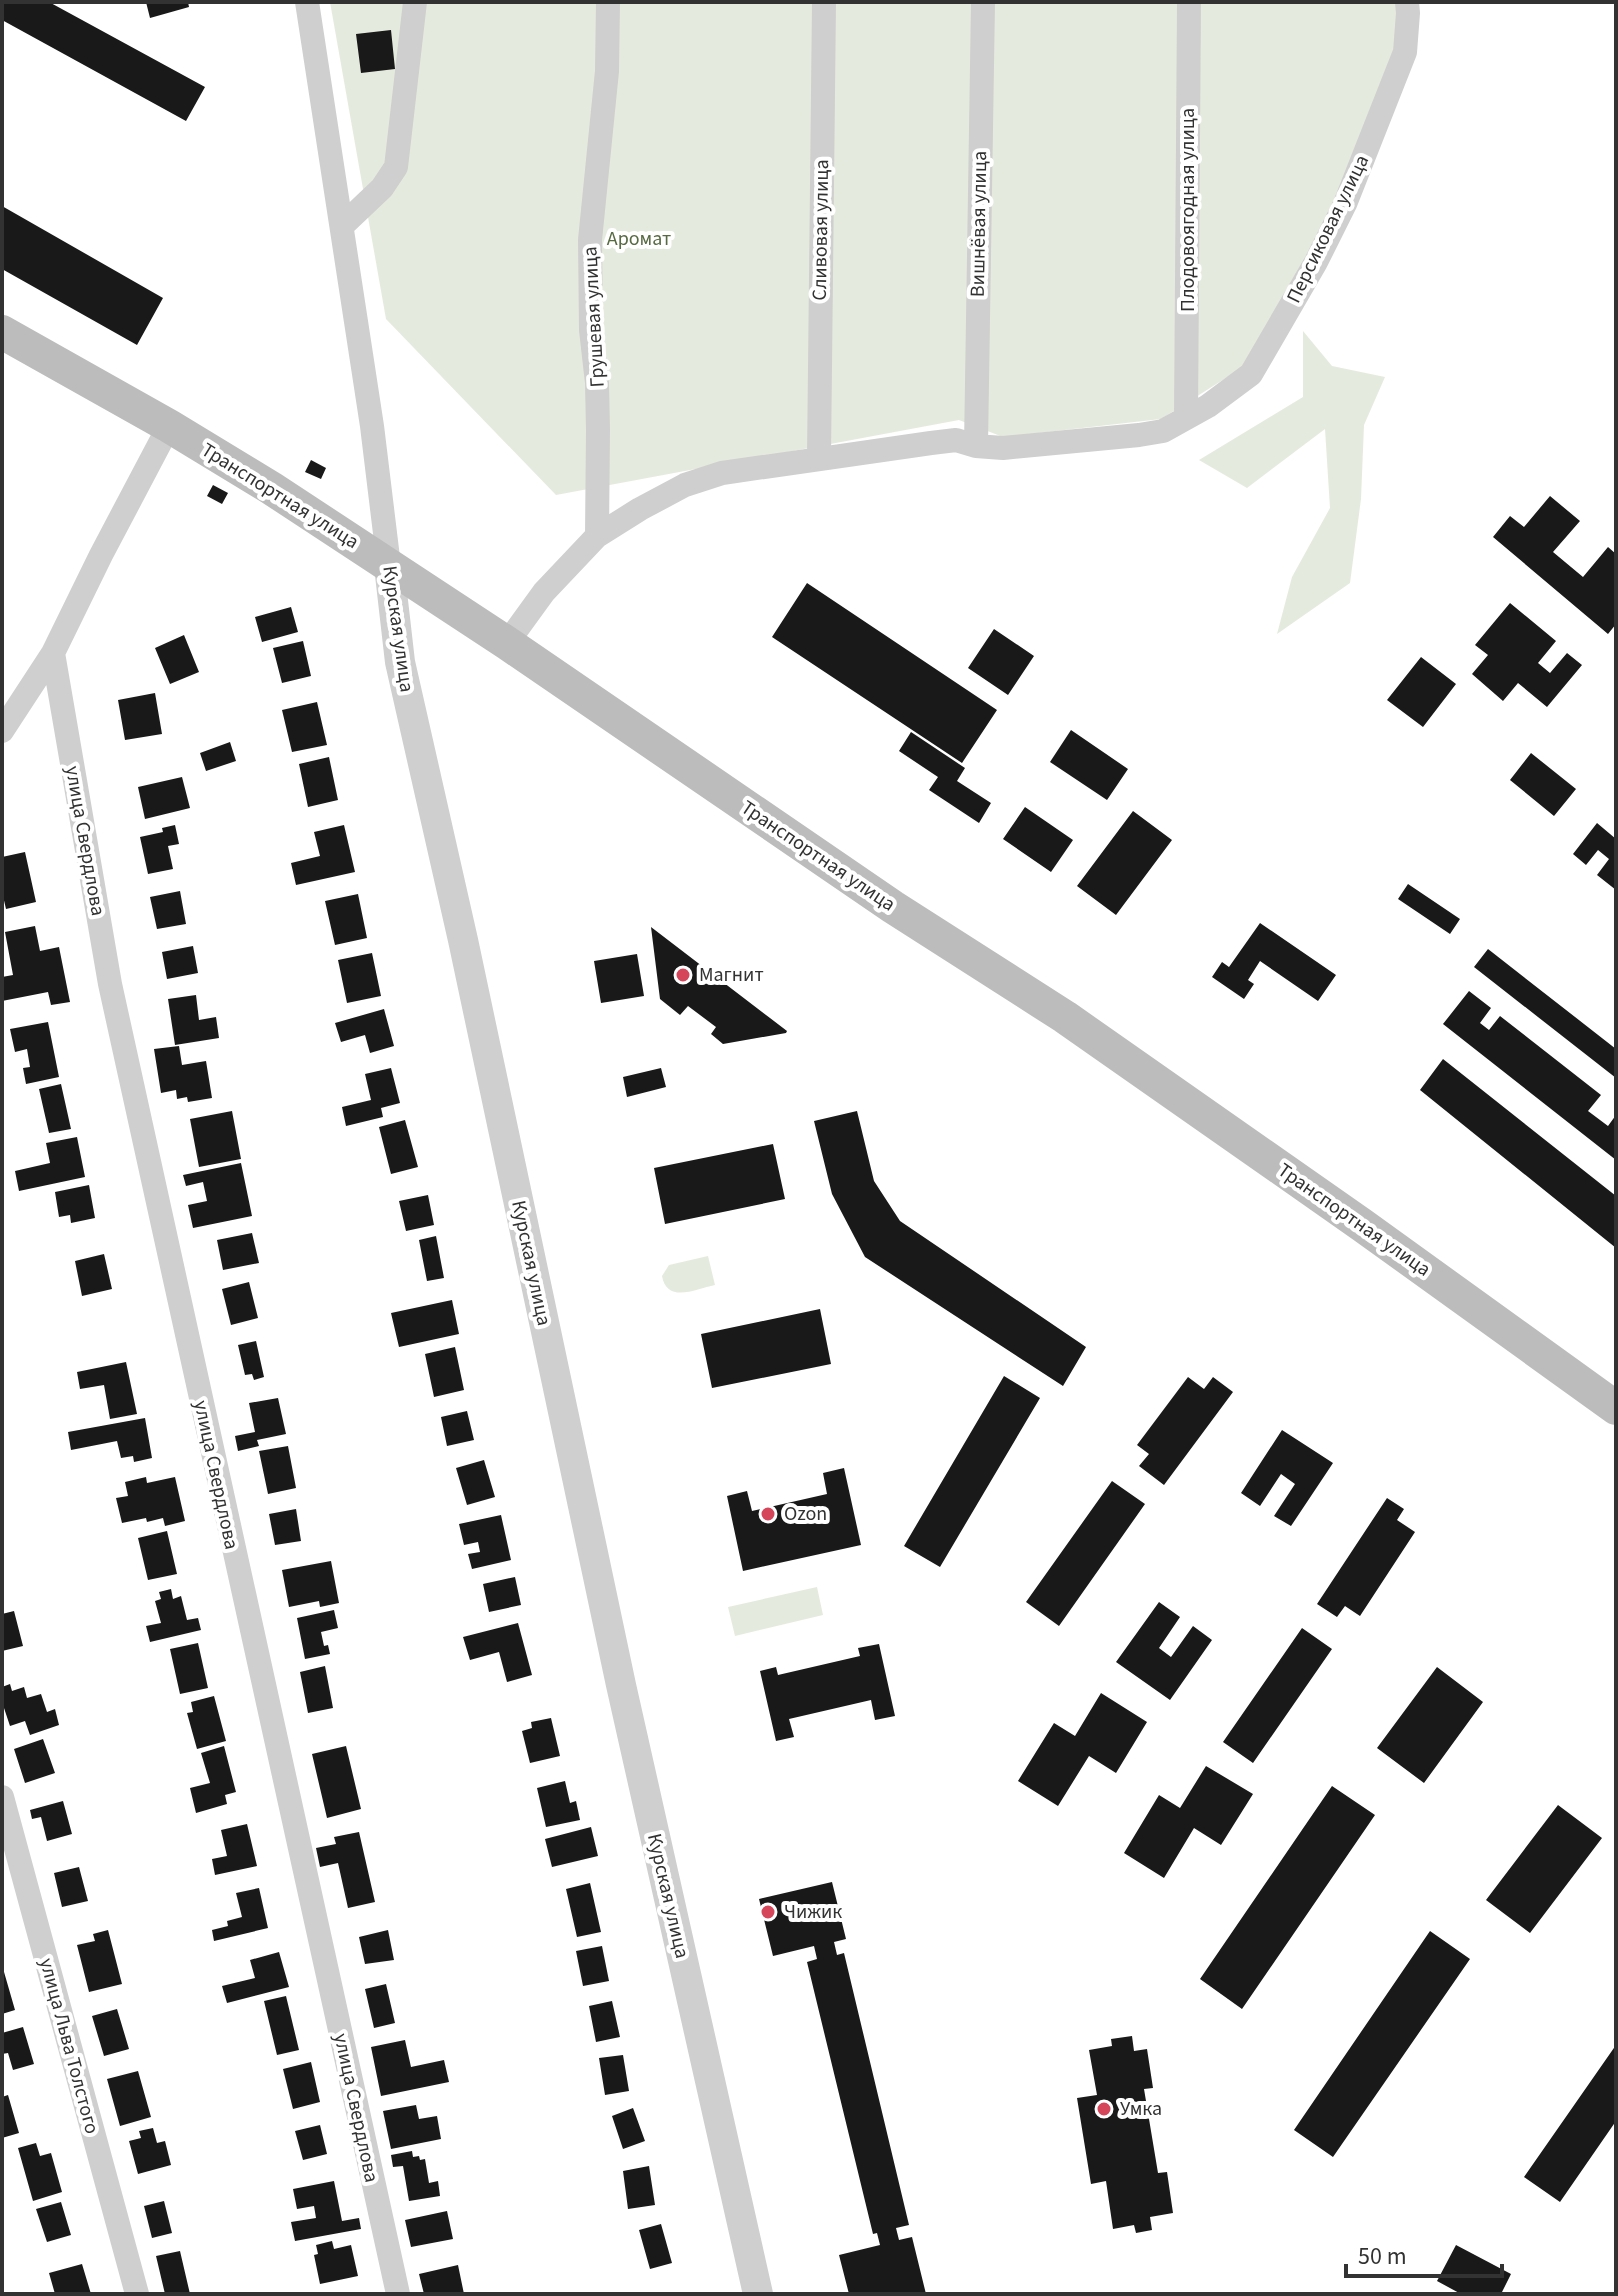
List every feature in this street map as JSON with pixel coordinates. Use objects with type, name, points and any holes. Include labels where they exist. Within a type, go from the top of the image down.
[{"type":"main road","name":"Транспортная улица","points":[[2,332],[169,426],[271,488],[507,643],[893,907],[1065,1017],[1616,1408]]},
{"type":"street","name":"Курская улица","points":[[307,2],[372,426],[400,662],[463,940],[618,1671],[758,2294]]},
{"type":"street","points":[[343,225],[382,188],[396,167],[415,2]]},
{"type":"street","name":"Грушевая улица","points":[[597,536],[597,383],[591,330],[590,240],[607,71],[608,2]]},
{"type":"street","name":"Сливовая улица","points":[[819,458],[824,2]]},
{"type":"street","name":"Вишнёвая улица","points":[[976,446],[983,2]]},
{"type":"street","name":"Плодовоягодная улица","points":[[1186,418],[1189,2]]},
{"type":"street","name":"Персиковая улица","points":[[507,643],[544,592],[597,536],[685,485],[722,473],[956,440],[976,446],[1003,448],[1139,435],[1163,431],[1208,406],[1251,374],[1316,262],[1345,204],[1405,52],[1407,2]]},
{"type":"street","points":[[2,731],[53,653],[169,426]]},
{"type":"street","name":"улица Свердлова","points":[[53,653],[110,984],[398,2294]]},
{"type":"street","name":"улица Льва Толстого","points":[[2,1797],[137,2294]]},
{"type":"green space","name":"Аромат","points":[[330,2],[1419,2],[1341,196],[1248,364],[1161,419],[1003,437],[959,420],[556,495],[386,319]]},
{"type":"green space","points":[[1303,331],[1332,366],[1385,377],[1364,425],[1361,499],[1350,583],[1277,634],[1292,577],[1330,508],[1325,429],[1247,488],[1199,460],[1303,397]]},
{"type":"green space","points":[[708,1256],[715,1285],[676,1292],[665,1285],[662,1276],[669,1265]]},
{"type":"green space","points":[[817,1587],[823,1615],[735,1636],[728,1607]]},
{"type":"building","points":[[2,2],[49,2],[205,87],[186,121],[2,20]]},
{"type":"building","points":[[146,2],[188,2],[189,7],[150,18]]},
{"type":"building","points":[[391,30],[395,69],[361,73],[356,34]]},
{"type":"building","points":[[2,206],[163,298],[137,345],[2,269]]},
{"type":"building","points":[[311,460],[326,468],[321,479],[305,472]]},
{"type":"building","points":[[213,485],[228,493],[222,504],[207,496]]},
{"type":"building","points":[[1550,496],[1580,521],[1553,552],[1583,577],[1608,547],[1616,554],[1616,624],[1608,634],[1493,537],[1510,516],[1524,527]]},
{"type":"building","points":[[807,583],[997,710],[962,763],[772,637]]},
{"type":"building","points":[[1510,603],[1556,641],[1538,663],[1550,673],[1567,653],[1582,665],[1547,707],[1518,683],[1503,701],[1472,674],[1488,655],[1475,645]]},
{"type":"building","points":[[291,607],[298,632],[262,642],[255,617]]},
{"type":"building","points":[[994,629],[1034,656],[1008,695],[968,668]]},
{"type":"building","points":[[184,635],[199,672],[170,684],[155,648]]},
{"type":"building","points":[[303,641],[311,676],[282,683],[273,648]]},
{"type":"building","points":[[1421,657],[1456,684],[1423,727],[1387,700]]},
{"type":"building","points":[[155,693],[162,734],[125,740],[118,700]]},
{"type":"building","points":[[317,702],[327,745],[292,752],[282,710]]},
{"type":"building","points":[[1071,730],[1128,769],[1107,800],[1050,762]]},
{"type":"building","points":[[911,732],[965,768],[957,781],[991,803],[979,823],[929,790],[938,777],[899,751]]},
{"type":"building","points":[[230,742],[236,761],[206,771],[200,753]]},
{"type":"building","points":[[1531,753],[1576,789],[1554,816],[1510,780]]},
{"type":"building","points":[[329,757],[338,800],[308,807],[299,764]]},
{"type":"building","points":[[182,777],[190,808],[145,819],[138,787]]},
{"type":"building","points":[[1025,807],[1073,840],[1051,872],[1003,839]]},
{"type":"building","points":[[1133,811],[1172,840],[1116,915],[1077,886]]},
{"type":"building","points":[[1597,823],[1616,839],[1616,890],[1597,875],[1609,859],[1598,850],[1586,865],[1573,854]]},
{"type":"building","points":[[175,825],[179,844],[168,846],[173,869],[148,874],[140,837],[163,832],[162,828]]},
{"type":"building","points":[[344,825],[355,872],[296,885],[291,863],[320,856],[314,832]]},
{"type":"building","points":[[25,852],[36,902],[6,909],[2,892],[2,857]]},
{"type":"building","points":[[1408,884],[1460,919],[1450,934],[1398,899]]},
{"type":"building","points":[[180,891],[186,924],[157,929],[150,897]]},
{"type":"building","points":[[358,894],[367,938],[335,945],[325,901]]},
{"type":"building","points":[[1260,923],[1336,975],[1318,1001],[1260,961],[1248,980],[1254,984],[1244,999],[1212,977],[1222,962],[1229,967]]},
{"type":"building","points":[[35,926],[40,951],[59,947],[70,1002],[51,1005],[48,992],[2,1001],[2,977],[13,975],[5,932]]},
{"type":"building","points":[[651,927],[786,1033],[723,1044],[711,1034],[716,1027],[688,1006],[680,1015],[660,999]]},
{"type":"building","points":[[193,946],[198,973],[167,979],[162,952]]},
{"type":"building","points":[[1488,949],[1616,1049],[1616,1078],[1474,967]]},
{"type":"building","points":[[372,953],[381,996],[347,1003],[338,960]]},
{"type":"building","points":[[637,954],[644,996],[601,1003],[594,961]]},
{"type":"building","points":[[1469,991],[1491,1008],[1480,1023],[1489,1030],[1500,1016],[1601,1095],[1588,1111],[1608,1126],[1616,1115],[1616,1160],[1443,1024]]},
{"type":"building","points":[[196,995],[199,1020],[216,1017],[219,1038],[175,1045],[168,999]]},
{"type":"building","points":[[384,1009],[394,1046],[370,1053],[365,1035],[341,1042],[335,1023]]},
{"type":"building","points":[[48,1022],[59,1077],[26,1084],[23,1068],[30,1067],[27,1049],[15,1052],[10,1029]]},
{"type":"building","points":[[179,1046],[182,1065],[206,1061],[212,1098],[188,1102],[187,1097],[177,1099],[176,1090],[161,1093],[154,1049]]},
{"type":"building","points":[[1443,1059],[1616,1196],[1616,1248],[1420,1090]]},
{"type":"building","points":[[391,1068],[400,1103],[381,1108],[383,1117],[346,1126],[342,1107],[371,1100],[365,1074]]},
{"type":"building","points":[[661,1068],[666,1087],[627,1097],[623,1077]]},
{"type":"building","points":[[61,1084],[71,1129],[49,1133],[39,1089]]},
{"type":"building","points":[[232,1111],[241,1159],[199,1167],[190,1119]]},
{"type":"building","points":[[857,1111],[874,1181],[900,1221],[1086,1347],[1063,1386],[865,1257],[832,1194],[814,1121]]},
{"type":"building","points":[[405,1120],[418,1167],[391,1174],[379,1127]]},
{"type":"building","points":[[77,1137],[85,1177],[19,1191],[15,1171],[50,1163],[46,1143]]},
{"type":"building","points":[[773,1144],[785,1199],[665,1224],[654,1168]]},
{"type":"building","points":[[241,1163],[252,1216],[193,1228],[188,1205],[207,1201],[203,1182],[186,1186],[183,1175]]},
{"type":"building","points":[[89,1185],[95,1218],[71,1223],[70,1215],[59,1217],[55,1192]]},
{"type":"building","points":[[428,1195],[434,1225],[406,1231],[399,1201]]},
{"type":"building","points":[[252,1233],[259,1263],[223,1270],[217,1240]]},
{"type":"building","points":[[436,1236],[444,1278],[427,1281],[419,1240]]},
{"type":"building","points":[[104,1254],[112,1289],[82,1296],[75,1261]]},
{"type":"building","points":[[249,1282],[258,1318],[231,1325],[222,1289]]},
{"type":"building","points":[[452,1300],[459,1334],[399,1347],[391,1313]]},
{"type":"building","points":[[820,1309],[831,1364],[712,1388],[701,1334]]},
{"type":"building","points":[[256,1341],[264,1377],[254,1380],[252,1374],[245,1375],[238,1345]]},
{"type":"building","points":[[455,1347],[464,1390],[434,1397],[425,1354]]},
{"type":"building","points":[[126,1362],[137,1414],[110,1419],[104,1385],[80,1389],[77,1372]]},
{"type":"building","points":[[1004,1376],[1040,1398],[940,1567],[904,1546]]},
{"type":"building","points":[[1188,1377],[1204,1389],[1213,1377],[1233,1392],[1164,1485],[1139,1466],[1149,1454],[1137,1445]]},
{"type":"building","points":[[278,1398],[286,1434],[257,1440],[259,1446],[238,1451],[235,1436],[255,1432],[249,1403]]},
{"type":"building","points":[[467,1411],[474,1440],[447,1446],[441,1417]]},
{"type":"building","points":[[145,1418],[152,1458],[134,1462],[133,1456],[121,1458],[117,1441],[71,1450],[68,1432]]},
{"type":"building","points":[[1282,1430],[1333,1463],[1291,1526],[1274,1516],[1295,1484],[1281,1474],[1260,1506],[1241,1493]]},
{"type":"building","points":[[288,1446],[296,1488],[268,1494],[259,1451]]},
{"type":"building","points":[[484,1460],[495,1497],[467,1505],[456,1468]]},
{"type":"building","points":[[844,1468],[861,1545],[743,1571],[727,1496],[747,1491],[752,1511],[827,1494],[823,1473]]},
{"type":"building","points":[[146,1477],[147,1483],[175,1477],[185,1521],[165,1526],[163,1518],[122,1523],[116,1498],[128,1496],[125,1482]]},
{"type":"building","points":[[1112,1481],[1145,1504],[1059,1626],[1026,1602]]},
{"type":"building","points":[[1387,1498],[1404,1509],[1397,1520],[1415,1532],[1360,1616],[1345,1606],[1337,1617],[1317,1604]]},
{"type":"building","points":[[296,1509],[301,1541],[275,1545],[269,1514]]},
{"type":"building","points":[[501,1515],[511,1560],[472,1569],[468,1554],[480,1552],[478,1542],[464,1545],[459,1524]]},
{"type":"building","points":[[167,1531],[177,1574],[148,1580],[138,1538]]},
{"type":"building","points":[[331,1561],[339,1603],[320,1607],[319,1601],[289,1607],[282,1570]]},
{"type":"building","points":[[515,1577],[521,1605],[489,1612],[483,1584]]},
{"type":"building","points":[[171,1589],[173,1599],[181,1596],[187,1620],[198,1618],[201,1630],[150,1642],[146,1626],[161,1623],[155,1601],[161,1599],[159,1592]]},
{"type":"building","points":[[1159,1602],[1180,1617],[1159,1648],[1171,1657],[1193,1626],[1212,1640],[1170,1700],[1116,1662]]},
{"type":"building","points":[[334,1610],[338,1628],[321,1632],[324,1646],[328,1645],[330,1654],[305,1659],[297,1618]]},
{"type":"building","points":[[14,1611],[23,1646],[2,1651],[2,1614]]},
{"type":"building","points":[[518,1623],[532,1675],[507,1682],[499,1652],[470,1660],[463,1637]]},
{"type":"building","points":[[1302,1628],[1332,1649],[1253,1763],[1223,1742]]},
{"type":"building","points":[[198,1643],[208,1688],[180,1694],[170,1649]]},
{"type":"building","points":[[879,1644],[895,1716],[875,1720],[871,1700],[789,1719],[794,1737],[776,1741],[760,1671],[776,1667],[778,1675],[860,1656],[858,1648]]},
{"type":"building","points":[[325,1666],[333,1708],[308,1713],[300,1672]]},
{"type":"building","points":[[1437,1667],[1483,1702],[1424,1783],[1377,1748]]},
{"type":"building","points":[[10,1684],[12,1691],[24,1687],[27,1698],[41,1694],[47,1712],[55,1709],[59,1725],[30,1735],[25,1721],[10,1726],[2,1702],[2,1687]]},
{"type":"building","points":[[1101,1693],[1147,1722],[1116,1773],[1089,1756],[1058,1806],[1018,1781],[1054,1723],[1075,1736]]},
{"type":"building","points":[[214,1696],[226,1741],[197,1749],[187,1713],[193,1712],[191,1702]]},
{"type":"building","points":[[551,1718],[560,1756],[530,1763],[522,1731],[532,1728],[531,1722]]},
{"type":"building","points":[[43,1739],[55,1773],[25,1783],[14,1749]]},
{"type":"building","points":[[224,1746],[236,1792],[225,1795],[227,1804],[196,1813],[190,1788],[210,1783],[201,1753]]},
{"type":"building","points":[[346,1746],[361,1809],[327,1818],[312,1754]]},
{"type":"building","points":[[1206,1766],[1253,1794],[1221,1845],[1194,1828],[1164,1878],[1124,1853],[1159,1795],[1180,1808]]},
{"type":"building","points":[[565,1781],[570,1803],[576,1801],[580,1820],[546,1827],[537,1788]]},
{"type":"building","points":[[1332,1786],[1375,1815],[1242,2009],[1200,1979]]},
{"type":"building","points":[[63,1801],[72,1834],[47,1841],[41,1817],[32,1819],[30,1810]]},
{"type":"building","points":[[1558,1805],[1602,1838],[1530,1933],[1486,1900]]},
{"type":"building","points":[[247,1824],[257,1866],[215,1875],[212,1859],[227,1856],[221,1830]]},
{"type":"building","points":[[591,1827],[598,1856],[552,1867],[545,1839]]},
{"type":"building","points":[[359,1832],[375,1902],[348,1908],[338,1863],[320,1867],[316,1848],[336,1844],[334,1837]]},
{"type":"building","points":[[79,1867],[88,1901],[62,1907],[54,1873]]},
{"type":"building","points":[[832,1882],[846,1939],[834,1942],[837,1955],[844,1953],[909,2225],[896,2228],[899,2240],[912,2237],[926,2294],[849,2294],[839,2255],[880,2245],[877,2233],[873,2234],[807,1962],[817,1959],[814,1946],[773,1956],[759,1899]]},
{"type":"building","points":[[590,1883],[601,1932],[577,1937],[566,1889]]},
{"type":"building","points":[[259,1888],[268,1928],[214,1941],[212,1930],[228,1926],[227,1921],[242,1917],[236,1893]]},
{"type":"building","points":[[108,1930],[122,1984],[89,1992],[77,1945],[95,1941],[93,1934]]},
{"type":"building","points":[[388,1930],[394,1960],[365,1964],[359,1937]]},
{"type":"building","points":[[1430,1931],[1470,1959],[1333,2157],[1294,2130]]},
{"type":"building","points":[[602,1946],[609,1981],[583,1986],[576,1951]]},
{"type":"building","points":[[279,1952],[289,1987],[227,2003],[222,1986],[255,1978],[250,1960]]},
{"type":"building","points":[[2,1965],[15,2010],[2,2014]]},
{"type":"building","points":[[386,1984],[395,2023],[374,2028],[365,1989]]},
{"type":"building","points":[[286,1996],[299,2050],[277,2055],[264,2001]]},
{"type":"building","points":[[612,2001],[620,2037],[596,2042],[589,2006]]},
{"type":"building","points":[[117,2009],[129,2049],[104,2056],[92,2016]]},
{"type":"building","points":[[23,2027],[34,2064],[13,2070],[8,2053],[2,2054],[2,2033]]},
{"type":"building","points":[[1132,2036],[1134,2051],[1147,2049],[1153,2088],[1144,2089],[1158,2173],[1167,2172],[1173,2213],[1150,2217],[1152,2230],[1136,2233],[1134,2225],[1113,2229],[1106,2181],[1091,2184],[1077,2098],[1097,2095],[1089,2050],[1112,2046],[1111,2039]]},
{"type":"building","points":[[405,2040],[411,2067],[444,2060],[449,2082],[381,2096],[371,2047]]},
{"type":"building","points":[[1616,2045],[1616,2121],[1560,2202],[1524,2177]]},
{"type":"building","points":[[623,2055],[629,2091],[605,2095],[599,2058]]},
{"type":"building","points":[[311,2062],[320,2102],[293,2109],[283,2069]]},
{"type":"building","points":[[138,2071],[151,2117],[120,2126],[107,2079]]},
{"type":"building","points":[[8,2095],[19,2133],[2,2138],[2,2097]]},
{"type":"building","points":[[416,2105],[419,2119],[437,2116],[441,2139],[391,2149],[383,2111]]},
{"type":"building","points":[[633,2108],[645,2141],[623,2149],[612,2116]]},
{"type":"building","points":[[320,2125],[327,2154],[303,2160],[295,2131]]},
{"type":"building","points":[[153,2128],[157,2143],[165,2141],[171,2165],[138,2174],[129,2141],[141,2138],[139,2131]]},
{"type":"building","points":[[36,2143],[40,2156],[51,2153],[62,2192],[33,2201],[18,2148]]},
{"type":"building","points":[[412,2151],[413,2157],[425,2159],[429,2183],[438,2181],[440,2196],[409,2201],[403,2166],[393,2167],[391,2155]]},
{"type":"building","points":[[649,2166],[655,2205],[628,2209],[623,2171]]},
{"type":"building","points":[[334,2181],[342,2221],[359,2218],[361,2229],[295,2241],[291,2222],[316,2218],[314,2206],[297,2209],[293,2189]]},
{"type":"building","points":[[164,2201],[172,2233],[152,2238],[144,2206]]},
{"type":"building","points":[[61,2202],[71,2235],[47,2242],[36,2209]]},
{"type":"building","points":[[447,2211],[453,2239],[411,2247],[405,2220]]},
{"type":"building","points":[[661,2224],[672,2263],[650,2269],[639,2230]]},
{"type":"building","points":[[332,2241],[334,2249],[351,2245],[358,2276],[320,2284],[314,2255],[318,2254],[316,2245]]},
{"type":"building","points":[[1456,2245],[1511,2274],[1501,2294],[1461,2294],[1437,2281]]},
{"type":"building","points":[[180,2251],[190,2294],[165,2294],[156,2256]]},
{"type":"building","points":[[82,2264],[91,2294],[55,2294],[49,2273]]},
{"type":"building","points":[[458,2265],[464,2294],[424,2294],[419,2274]]},
{"type":"place","name":"Магнит","points":[[683,975]]},
{"type":"place","name":"Ozon","points":[[768,1514]]},
{"type":"place","name":"Чижик","points":[[768,1912]]},
{"type":"place","name":"Умка","points":[[1104,2109]]}]
